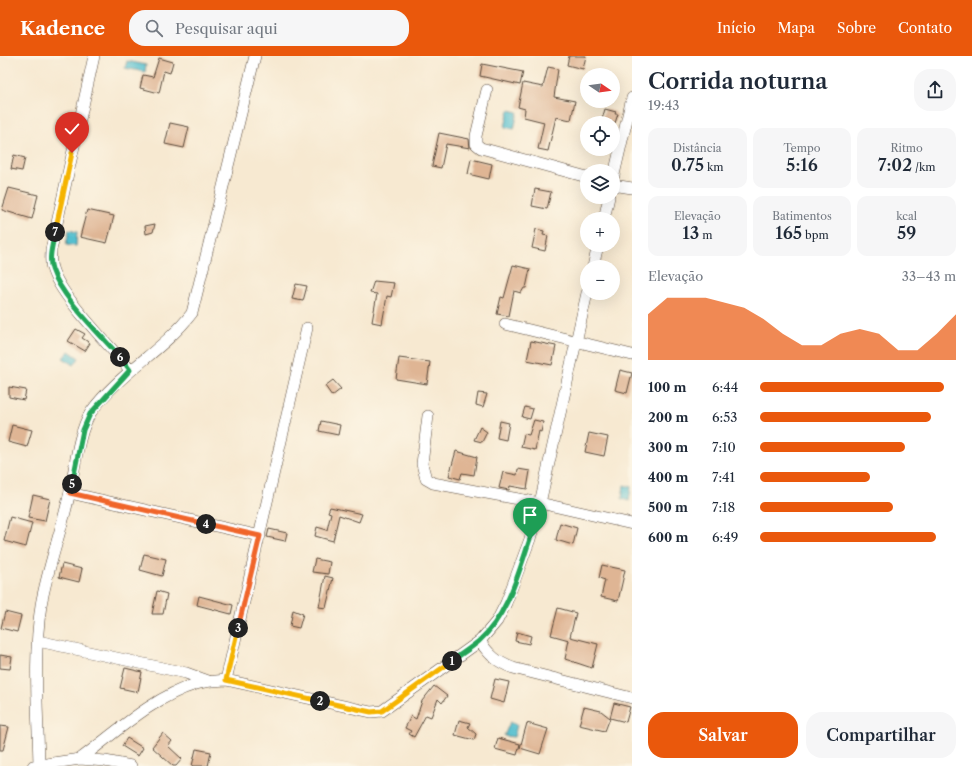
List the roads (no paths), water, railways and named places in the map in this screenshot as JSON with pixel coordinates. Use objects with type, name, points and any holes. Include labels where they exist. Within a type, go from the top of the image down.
[{"type":"street","points":[[94,56],[51,250],[51,268],[69,299],[130,370]]},
{"type":"street","points":[[39,766],[38,642],[41,607],[47,575],[70,493],[83,430],[90,414],[130,370],[182,325],[192,313],[256,56]]},
{"type":"street","points":[[487,90],[476,136],[476,144],[481,148],[580,176]]},
{"type":"street","points":[[617,164],[632,98]]},
{"type":"street","points":[[620,185],[632,188]]},
{"type":"street","points":[[80,759],[146,709],[179,691],[208,681],[226,680],[371,712],[382,711],[480,641],[496,621],[506,603],[530,539],[540,503],[585,300]]},
{"type":"street","points":[[505,324],[632,355]]},
{"type":"street","points":[[226,680],[260,536],[306,328]]},
{"type":"street","points":[[428,416],[422,464],[426,479],[445,487],[540,503],[632,524]]},
{"type":"street","points":[[70,493],[260,536]]},
{"type":"street","points":[[480,641],[494,658],[513,668],[632,698]]},
{"type":"street","points":[[38,642],[179,671],[208,681]]},
{"type":"street","points":[[33,766],[53,765],[80,759],[105,761],[131,766]]},
{"type":"water","points":[[127,61],[146,65],[145,72],[125,68]]},
{"type":"water","points":[[509,110],[518,112],[514,129],[505,127]]},
{"type":"water","points":[[69,230],[77,232],[76,246],[66,245]]},
{"type":"water","points":[[69,351],[79,358],[74,365],[63,358]]},
{"type":"water","points":[[624,485],[631,487],[629,501],[622,499]]},
{"type":"water","points":[[510,722],[517,725],[514,737],[504,736]]}]
